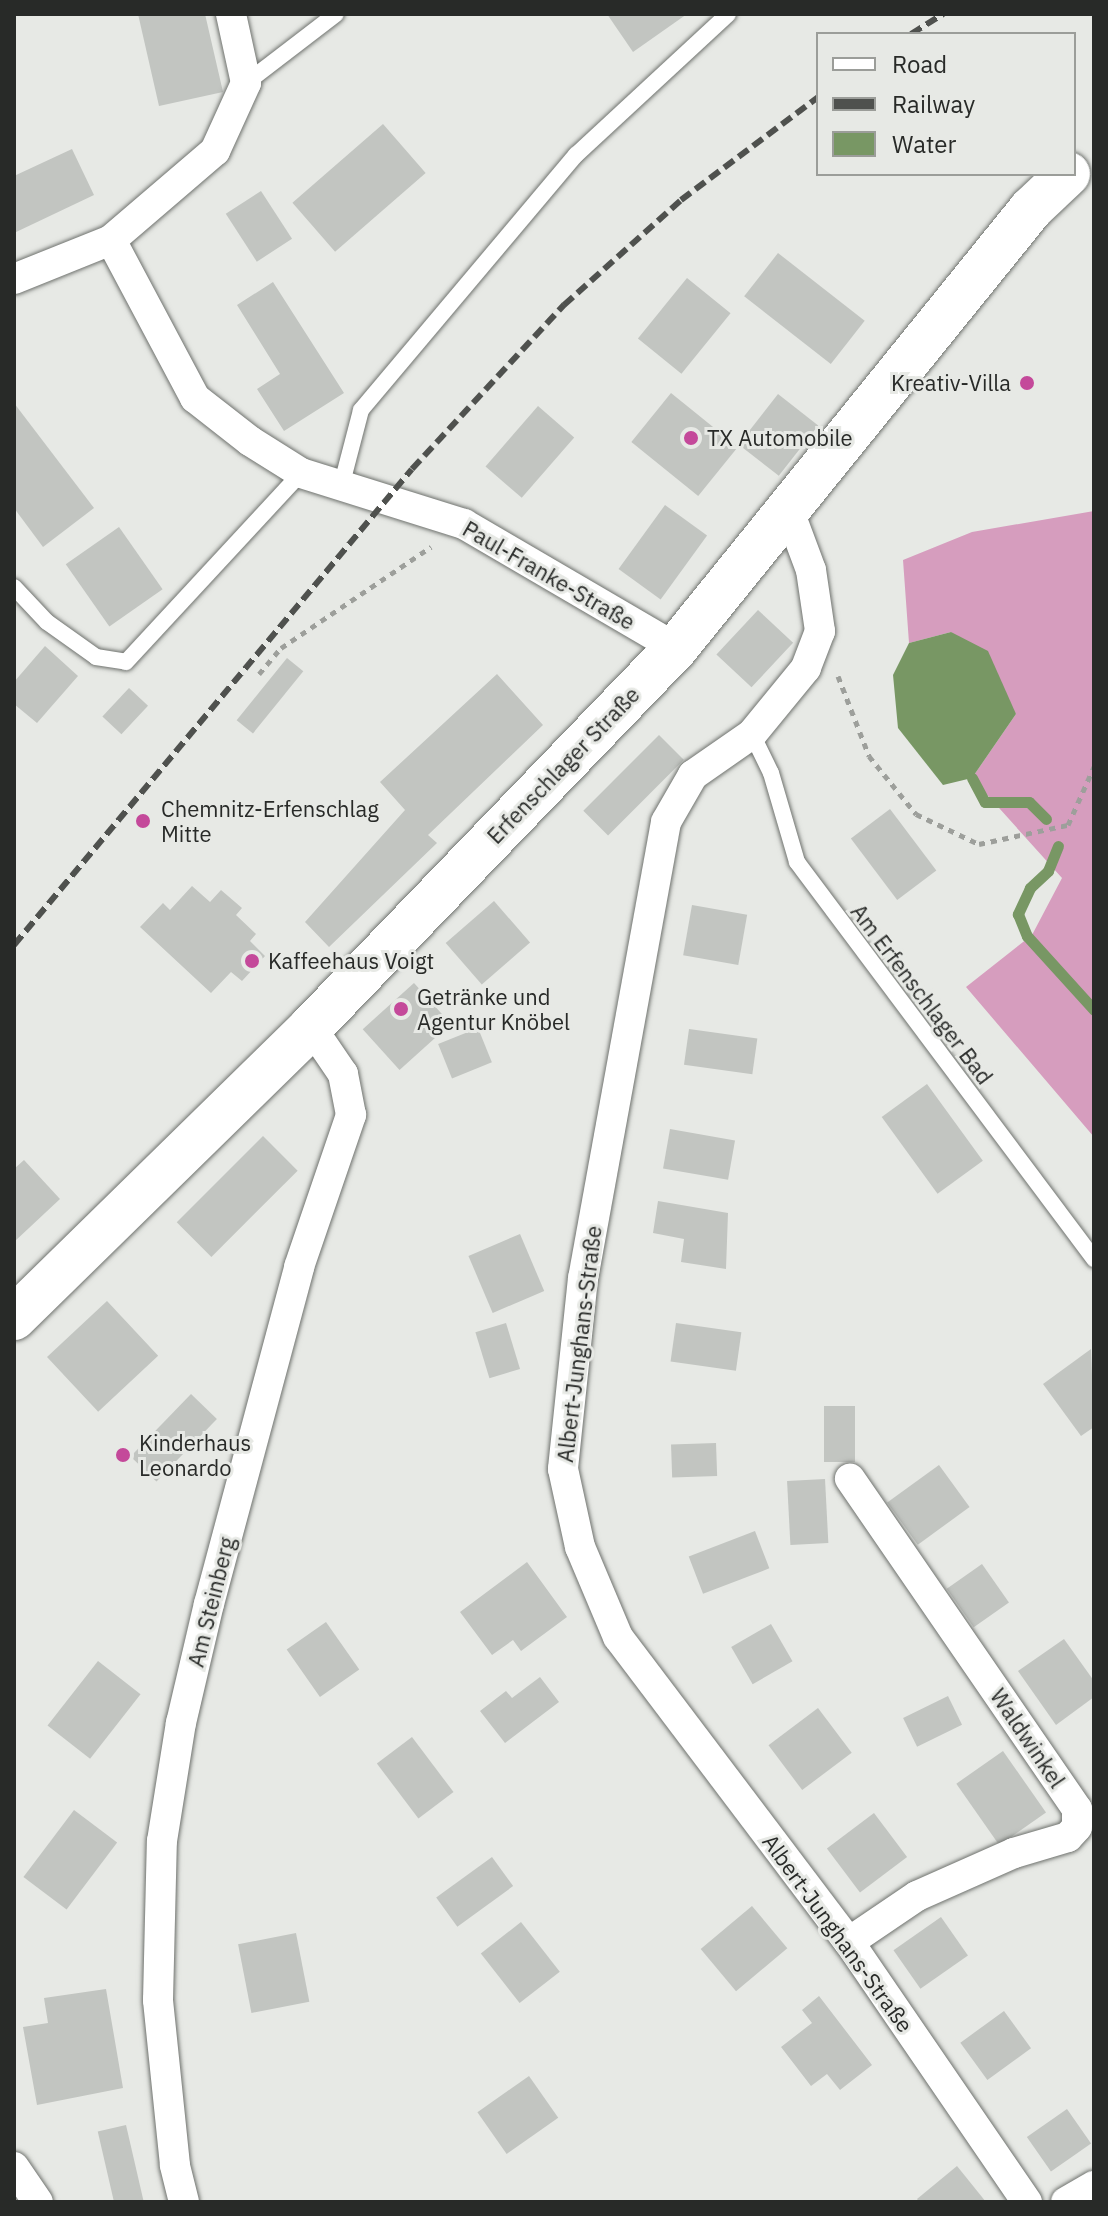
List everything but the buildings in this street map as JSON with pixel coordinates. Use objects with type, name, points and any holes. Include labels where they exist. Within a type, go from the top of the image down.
[{"type":"main road","points":[[1076,167],[1094,150]]},
{"type":"main road","name":"Erfenschlager Straße","points":[[14,1318],[311,1027],[676,648],[1031,209],[1066,176]]},
{"type":"street","points":[[14,279],[111,240],[215,151],[246,83],[231,14]]},
{"type":"street","name":"Paul-Franke-Straße","points":[[111,240],[195,398],[301,473],[342,483],[464,524],[676,648]]},
{"type":"street","name":"Albert-Junghans-Straße","points":[[789,511],[811,570],[820,631],[806,668],[752,734],[693,775],[666,822],[583,1278],[563,1469],[580,1547],[618,1637],[849,1942],[1027,2202]]},
{"type":"street","name":"Am Steinberg","points":[[184,2202],[175,2165],[158,2000],[162,1841],[181,1723],[209,1604],[299,1267],[351,1115],[343,1074],[311,1027]]},
{"type":"street","name":"Waldwinkel","points":[[849,1942],[917,1896],[1014,1853],[1068,1837],[1077,1827],[1077,1809],[850,1479]]},
{"type":"street","points":[[14,2167],[38,2202]]},
{"type":"street","points":[[1066,2202],[1094,2186]]},
{"type":"lane","points":[[246,83],[336,14]]},
{"type":"lane","points":[[342,483],[361,410],[576,155],[628,101],[728,14]]},
{"type":"lane","points":[[14,587],[47,622],[96,657],[126,662],[301,473]]},
{"type":"lane","name":"Am Erfenschlager Bad","points":[[752,734],[771,773],[797,862],[1094,1259]]},
{"type":"path","points":[[259,674],[281,648],[464,524]]},
{"type":"path","points":[[820,631],[869,756],[916,814],[979,844],[1068,825],[1094,767]]},
{"type":"shaded area","points":[[1094,511],[1094,1137],[966,987],[1032,935],[1062,878],[972,778],[1016,714],[951,632],[909,643],[903,560],[972,532]]},
{"type":"water","points":[[951,632],[988,651],[1016,714],[972,778],[943,785],[898,728],[893,675],[909,643]]},
{"type":"waterway","points":[[972,778],[985,802],[1029,802],[1046,819]]},
{"type":"waterway","points":[[1058,846],[1048,871],[1030,888],[1018,914],[1027,936],[1094,1010]]},
{"type":"railway","points":[[914,32],[943,14]]},
{"type":"railway","points":[[14,945],[412,469],[564,305],[681,200],[816,99]]},
{"type":"place","name":"Kreativ-Villa","points":[[1027,383]]},
{"type":"place","name":"TX Automobile","points":[[691,438]]},
{"type":"place","name":"Chemnitz-Erfenschlag Mitte","points":[[143,821]]},
{"type":"place","name":"Kaffeehaus Voigt","points":[[252,961]]},
{"type":"place","name":"Getränke und Agentur Knöbel","points":[[401,1009]]},
{"type":"place","name":"Kinderhaus Leonardo","points":[[123,1455]]}]
